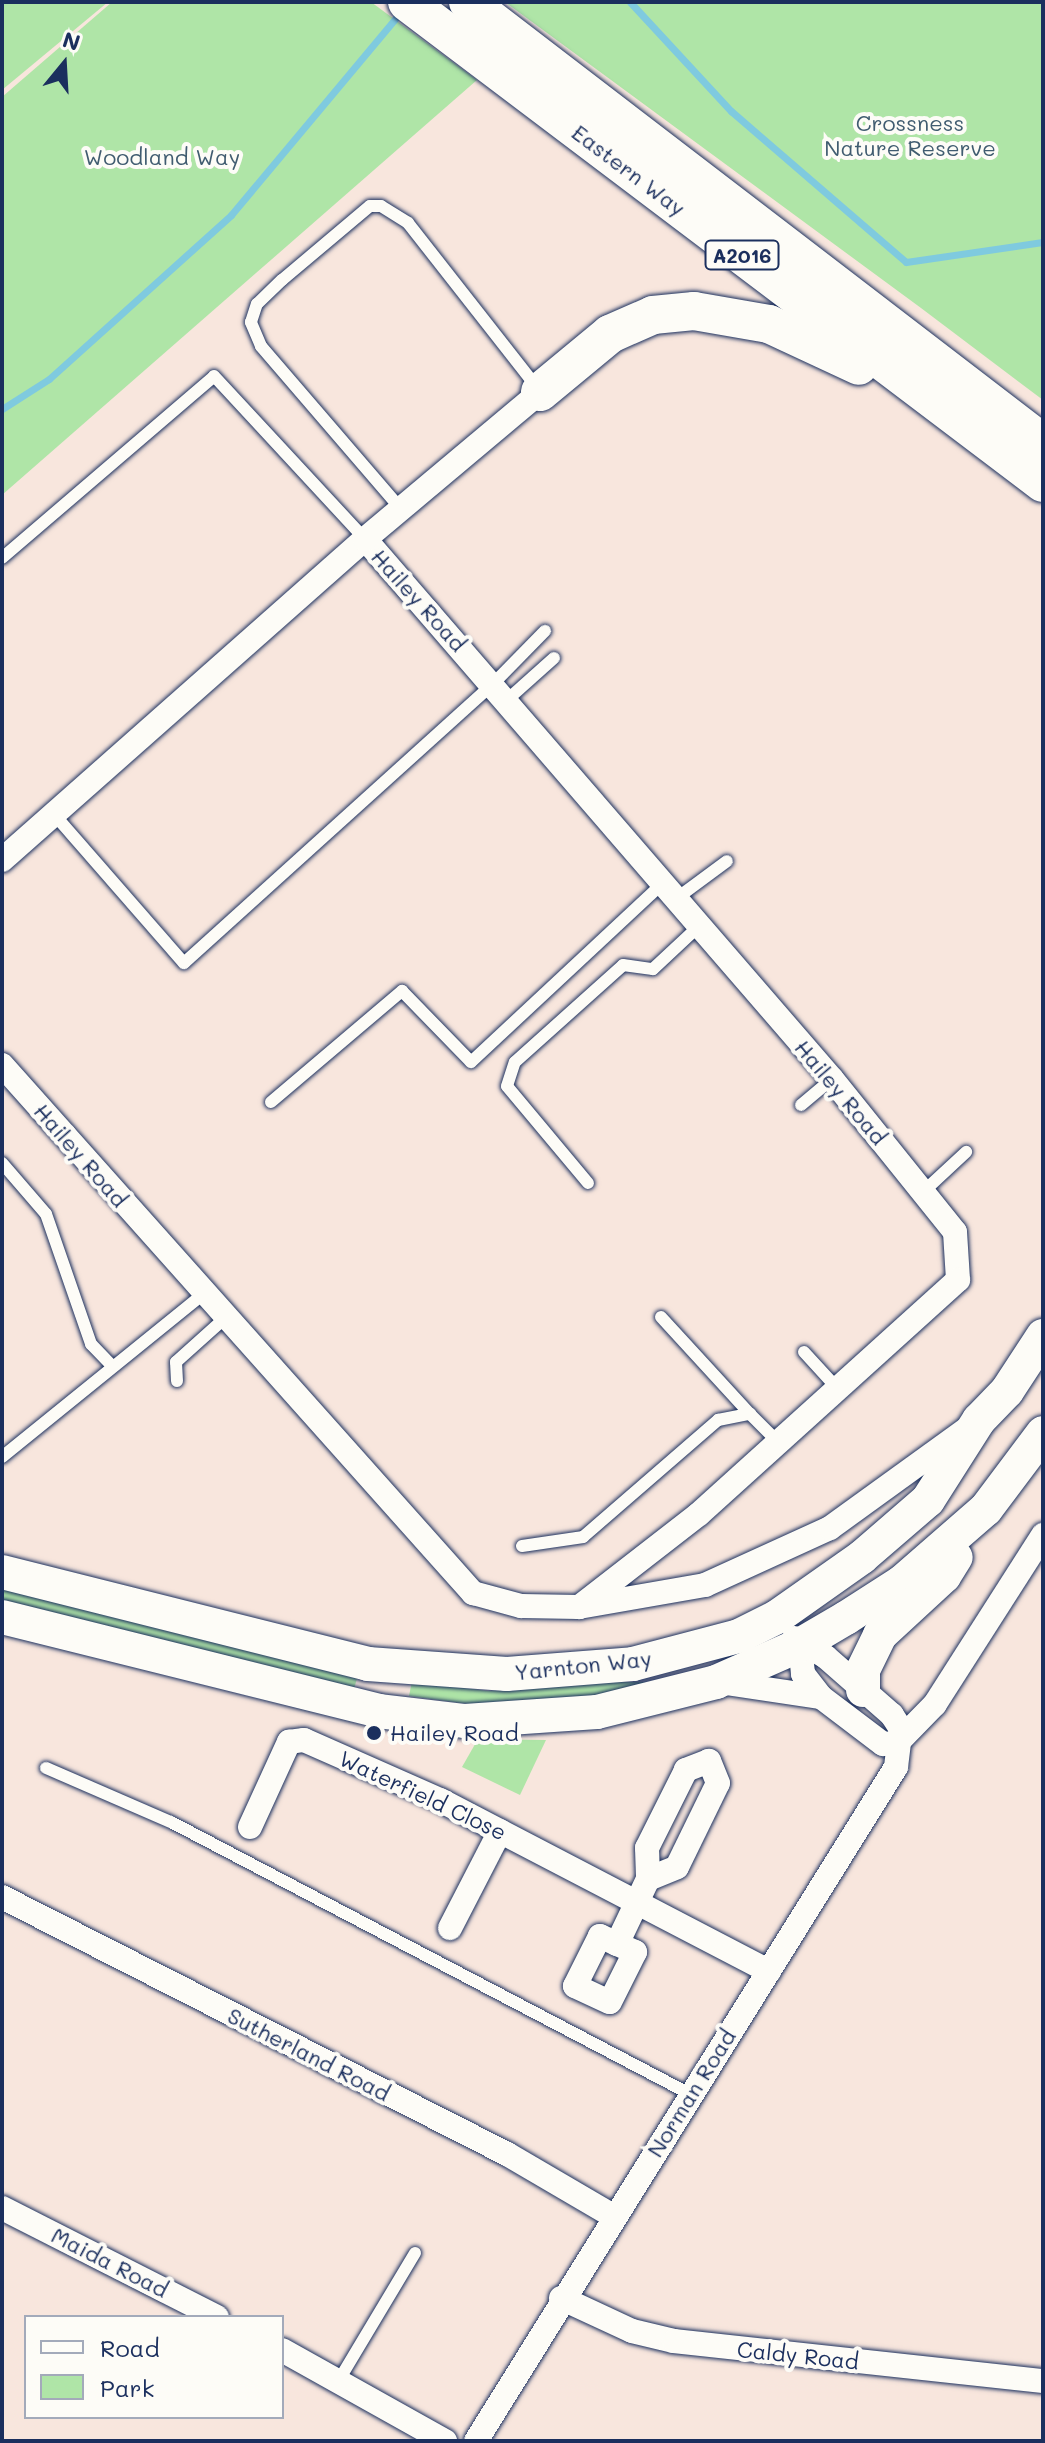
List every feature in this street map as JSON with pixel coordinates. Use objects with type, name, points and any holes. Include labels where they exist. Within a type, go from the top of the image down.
[{"type":"main road","name":"Eastern Way","points":[[407,2],[1043,483]]},
{"type":"main road","name":"Eastern Way","points":[[468,2],[1043,443]]},
{"type":"main road","points":[[540,392],[610,334],[653,315],[734,314],[841,356],[1043,483]]},
{"type":"street","name":"Hailey Road","points":[[2,860],[365,539],[540,392]]},
{"type":"street","name":"Hailey Road","points":[[365,539],[832,1079],[955,1232],[958,1280],[699,1514],[579,1607]]},
{"type":"street","name":"Hailey Road","points":[[2,1065],[224,1319],[473,1593],[521,1606],[579,1607],[705,1585],[830,1528],[979,1420]]},
{"type":"street","name":"Yarnton Way","points":[[2,1572],[291,1647],[441,1672],[507,1674],[633,1664],[739,1636],[777,1617],[862,1557],[928,1500],[979,1420],[1007,1391],[1043,1336]]},
{"type":"street","name":"Yarnton Way","points":[[2,1617],[378,1711],[465,1721],[597,1712],[716,1682],[800,1645],[902,1582],[986,1509],[1043,1433]]},
{"type":"street","points":[[863,1690],[863,1670],[880,1635],[944,1576],[986,1509]]},
{"type":"street","points":[[800,1645],[803,1674],[821,1697],[883,1744],[897,1743],[935,1704],[1043,1535]]},
{"type":"street","points":[[777,1617],[800,1645],[826,1657],[901,1729],[897,1743]]},
{"type":"street","points":[[716,1682],[821,1697]]},
{"type":"street","name":"Waterfield Close","points":[[250,1827],[289,1742],[304,1740],[500,1831],[769,1971]]},
{"type":"street","name":"Norman Road","points":[[476,2441],[561,2298],[889,1784],[897,1743]]},
{"type":"street","points":[[450,1928],[500,1831]]},
{"type":"street","points":[[617,1944],[648,1879]]},
{"type":"street","name":"Sutherland Road","points":[[2,1897],[507,2154],[613,2216]]},
{"type":"street","name":"Maida Road","points":[[2,2208],[213,2315]]},
{"type":"street","name":"Caldy Road","points":[[561,2298],[632,2331],[674,2341],[1043,2381]]},
{"type":"street","points":[[284,2351],[445,2441]]},
{"type":"lane","points":[[401,509],[261,346],[251,322],[257,304],[370,206],[381,206],[408,223],[540,392]]},
{"type":"lane","points":[[2,558],[214,376],[365,539]]},
{"type":"lane","points":[[500,692],[545,631]]},
{"type":"lane","points":[[53,813],[184,963],[500,692],[554,658]]},
{"type":"lane","points":[[271,1102],[402,991],[471,1062],[670,890],[727,861]]},
{"type":"lane","points":[[588,1183],[507,1086],[515,1062],[623,965],[653,969],[700,925]]},
{"type":"lane","points":[[801,1105],[832,1079]]},
{"type":"lane","points":[[923,1192],[966,1152]]},
{"type":"lane","points":[[2,1163],[46,1214],[91,1344],[112,1366]]},
{"type":"lane","points":[[2,1457],[203,1294]]},
{"type":"lane","points":[[661,1317],[779,1443]]},
{"type":"lane","points":[[177,1381],[176,1362],[224,1319]]},
{"type":"lane","points":[[804,1352],[837,1388]]},
{"type":"lane","points":[[522,1546],[583,1537],[718,1420],[750,1414]]},
{"type":"lane","points":[[46,1768],[171,1822],[690,2094]]},
{"type":"lane","points":[[339,2380],[415,2253]]},
{"type":"green space","points":[[2,2],[108,2],[2,90]]},
{"type":"green space","name":"Woodland Way","points":[[112,2],[371,2],[477,80],[2,495],[2,97]]},
{"type":"green space","name":"Crossness Nature Reserve","points":[[505,2],[1043,2],[1043,400],[921,308]]},
{"type":"green space","points":[[2,1585],[358,1675],[354,1689],[144,1638],[2,1600]]},
{"type":"green space","points":[[412,1681],[488,1691],[589,1682],[671,1682],[612,1696],[468,1704],[409,1696]]},
{"type":"green space","points":[[478,1739],[546,1740],[520,1795],[462,1767]]},
{"type":"waterway","points":[[630,2],[731,111],[906,262],[1043,242]]},
{"type":"waterway","points":[[2,409],[49,379],[231,215],[401,12]]},
{"type":"place","name":"Hailey Road","points":[[374,1733]]}]
